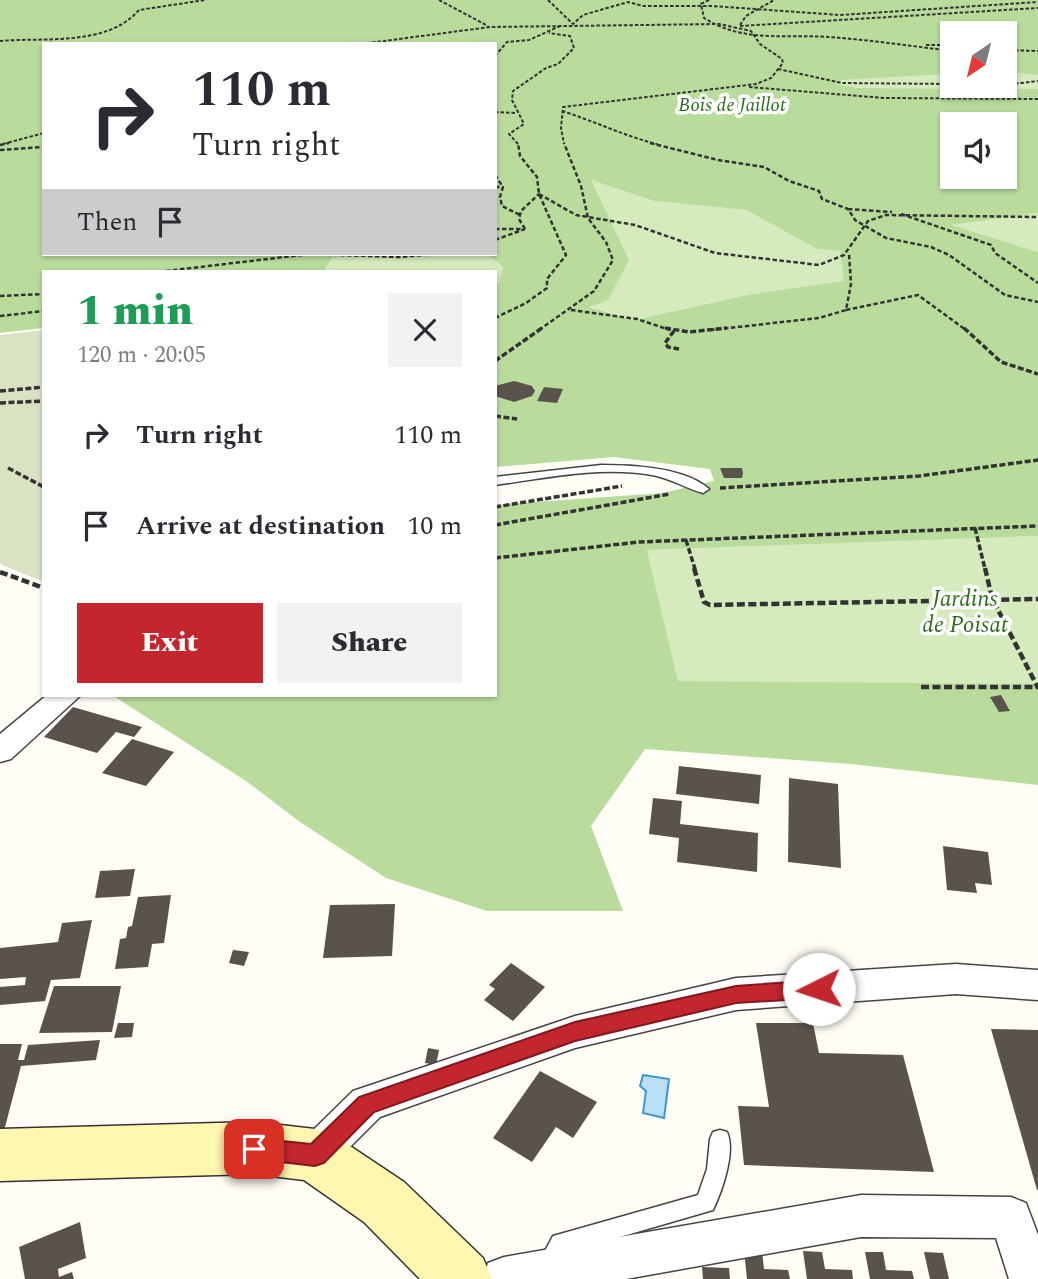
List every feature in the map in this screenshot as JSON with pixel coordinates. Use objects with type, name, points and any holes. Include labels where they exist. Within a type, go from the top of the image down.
[{"type":"street","points":[[0,751],[64,697]]},
{"type":"street","points":[[315,1155],[367,1104],[575,1032],[736,995],[956,979],[1038,985]]},
{"type":"street","points":[[0,1155],[254,1149],[315,1155],[384,1202],[462,1279]]},
{"type":"street","points":[[504,1279],[861,1216],[1012,1218],[1031,1279]]},
{"type":"lane","points":[[497,481],[623,466],[677,475],[703,489]]},
{"type":"lane","points":[[545,1272],[561,1243],[706,1203],[717,1169],[720,1139]]},
{"type":"path","points":[[0,41],[108,32],[122,28],[135,19],[139,10],[205,0]]},
{"type":"path","points":[[439,0],[490,27]]},
{"type":"path","points":[[548,0],[573,24]]},
{"type":"path","points":[[701,5],[709,0]]},
{"type":"path","points":[[739,26],[754,11],[774,0]]},
{"type":"path","points":[[573,24],[583,15],[627,1],[643,6],[701,5],[754,11],[856,15],[1038,2]]},
{"type":"path","points":[[701,5],[701,15],[711,24],[730,32],[829,37],[940,49]]},
{"type":"path","points":[[377,42],[490,27],[573,24],[739,26],[774,21],[864,20],[1038,8]]},
{"type":"path","points":[[497,54],[507,42],[529,40],[562,25]]},
{"type":"path","points":[[497,360],[594,291],[613,260],[610,245],[587,217],[580,184],[569,163],[561,126],[562,111],[571,104],[764,82],[783,63],[782,59],[760,44],[756,35],[739,26]]},
{"type":"path","points":[[517,113],[519,111],[512,100],[513,91],[546,68],[558,64],[562,57],[574,48],[570,36],[549,33]]},
{"type":"path","points":[[915,46],[940,46]]},
{"type":"path","points":[[1017,50],[1038,51]]},
{"type":"path","points":[[778,69],[812,80],[841,84],[940,84]]},
{"type":"path","points":[[1017,83],[1038,81]]},
{"type":"path","points":[[734,86],[884,99],[1038,99]]},
{"type":"path","points":[[562,111],[609,126],[628,137],[718,160],[764,167],[789,181],[811,187],[819,191],[822,199],[848,209],[983,219],[1038,217]]},
{"type":"path","points":[[497,112],[517,113],[523,119],[523,127],[509,134],[518,143],[520,156],[537,177],[539,194],[566,255],[547,279],[547,288],[526,303],[497,317]]},
{"type":"path","points":[[0,148],[42,134]]},
{"type":"path","points":[[0,148],[42,147]]},
{"type":"path","points":[[497,178],[503,187]]},
{"type":"path","points":[[497,187],[503,187]]},
{"type":"path","points":[[503,187],[500,197],[502,206],[520,215]]},
{"type":"path","points":[[539,194],[576,215],[635,225],[731,256],[819,265],[835,262],[849,252],[856,244],[857,232],[866,226],[869,220],[894,212],[952,229],[992,246],[995,253],[1038,283]]},
{"type":"path","points":[[526,229],[521,225],[520,215],[539,194]]},
{"type":"path","points":[[848,209],[855,220],[886,238],[931,247],[949,255],[1004,295],[1038,302]]},
{"type":"path","points":[[497,229],[526,229]]},
{"type":"path","points":[[497,239],[526,229]]},
{"type":"path","points":[[846,310],[851,284],[849,252]]},
{"type":"path","points":[[174,270],[293,256]]},
{"type":"path","points":[[369,256],[411,256]]},
{"type":"path","points":[[0,296],[42,294]]},
{"type":"path","points":[[570,309],[637,319],[674,331],[806,319],[918,295],[957,321],[1001,362],[1038,374]]},
{"type":"path","points":[[0,316],[42,311]]},
{"type":"path","points":[[674,331],[665,343],[668,347],[679,349]]},
{"type":"path","points":[[0,391],[42,387]]},
{"type":"path","points":[[0,403],[42,401]]},
{"type":"path","points":[[497,416],[517,419]]},
{"type":"path","points":[[497,525],[703,489],[942,475],[992,470],[1038,460]]},
{"type":"path","points":[[8,468],[42,486]]},
{"type":"path","points":[[497,507],[677,475]]},
{"type":"path","points":[[497,558],[686,540],[1038,526]]},
{"type":"path","points":[[921,687],[1038,688],[992,598],[975,528]]},
{"type":"path","points":[[686,540],[704,602],[710,605],[1038,598]]},
{"type":"path","points":[[0,572],[42,587]]},
{"type":"green space","name":"Bois de Jaillot","points":[[0,0],[1038,0],[1038,75],[1017,73],[1017,21],[940,21],[940,75],[843,80],[836,84],[859,88],[940,88],[940,98],[1017,98],[1017,89],[1038,89],[1038,213],[951,225],[1038,252],[1038,536],[647,550],[678,681],[1038,684],[1038,785],[851,764],[645,749],[591,826],[623,911],[487,911],[386,878],[300,822],[246,781],[115,697],[497,697],[497,505],[662,493],[714,481],[710,469],[614,457],[497,467],[497,283],[503,267],[489,256],[497,256],[497,42],[42,42],[42,256],[334,256],[325,269],[327,270],[42,270],[42,328],[0,333]],"holes":[[[591,180],[654,201],[746,210],[817,249],[840,251],[844,281],[747,295],[634,320],[589,307],[608,300],[629,260]]]},
{"type":"green space","points":[[1017,73],[1038,75],[1038,89],[1017,89]]},
{"type":"green space","points":[[940,75],[940,88],[859,88],[834,84],[843,80]]},
{"type":"green space","points":[[591,180],[654,201],[746,210],[817,249],[841,251],[845,282],[747,295],[634,320],[587,306]]},
{"type":"green space","points":[[1038,213],[1038,252],[949,225]]},
{"type":"green space","points":[[334,256],[489,256],[503,267],[499,283],[497,270],[325,270]]},
{"type":"green space","points":[[42,330],[42,581],[0,562],[0,335]]},
{"type":"green space","name":"Jardins de Poisat","points":[[1038,536],[1038,684],[678,682],[647,550]]},
{"type":"water","points":[[643,1075],[669,1079],[664,1118],[643,1113],[646,1091],[640,1086]]},
{"type":"building","points":[[514,381],[532,386],[535,391],[532,396],[514,402],[497,397],[497,385]]},
{"type":"building","points":[[544,387],[563,389],[557,403],[537,401]]},
{"type":"building","points":[[720,468],[742,468],[742,478],[724,478]]},
{"type":"building","points":[[1001,695],[1010,711],[999,712],[990,697]]},
{"type":"building","points":[[73,707],[142,727],[134,737],[116,732],[97,753],[44,737]]},
{"type":"building","points":[[132,739],[174,752],[146,786],[102,773]]},
{"type":"building","points":[[679,766],[761,775],[759,804],[676,794]]},
{"type":"building","points":[[789,778],[838,784],[841,868],[788,862]]},
{"type":"building","points":[[653,798],[682,801],[680,824],[758,833],[757,872],[677,862],[679,838],[649,834]]},
{"type":"building","points":[[943,846],[988,852],[992,885],[975,883],[977,893],[947,890]]},
{"type":"building","points":[[135,869],[130,896],[95,898],[100,871]]},
{"type":"building","points":[[171,895],[164,943],[152,944],[148,967],[115,969],[120,939],[126,938],[128,927],[132,926],[138,897]]},
{"type":"building","points":[[395,904],[392,956],[323,958],[330,905]]},
{"type":"building","points":[[92,920],[80,978],[51,980],[45,1001],[0,1005],[0,987],[25,985],[26,977],[0,979],[0,948],[58,942],[62,923]]},
{"type":"building","points":[[233,950],[249,952],[244,966],[229,963]]},
{"type":"building","points":[[511,963],[545,987],[513,1021],[484,1000],[495,989],[489,985]]},
{"type":"building","points":[[54,986],[121,986],[112,1032],[39,1033]]},
{"type":"building","points":[[118,1023],[134,1023],[132,1037],[114,1038]]},
{"type":"building","points":[[756,1023],[813,1023],[819,1053],[903,1055],[934,1172],[744,1165],[738,1106],[769,1107]]},
{"type":"building","points":[[991,1029],[1038,1030],[1038,1190],[1037,1190]]},
{"type":"building","points":[[100,1040],[96,1060],[21,1066],[4,1131],[0,1131],[0,1044],[22,1044],[18,1060],[24,1060],[28,1045]]},
{"type":"building","points":[[428,1048],[439,1050],[436,1065],[425,1063]]},
{"type":"building","points":[[540,1071],[597,1102],[573,1138],[556,1127],[532,1162],[493,1138]]},
{"type":"building","points":[[80,1222],[86,1258],[58,1269],[59,1277],[72,1272],[74,1279],[25,1279],[19,1247]]},
{"type":"building","points":[[744,1251],[762,1251],[764,1269],[788,1270],[790,1279],[747,1279]]},
{"type":"building","points":[[803,1251],[822,1252],[825,1269],[852,1270],[853,1279],[807,1279]]},
{"type":"building","points":[[865,1252],[883,1252],[886,1270],[912,1271],[914,1279],[870,1279]]},
{"type":"building","points":[[924,1252],[943,1253],[949,1279],[930,1279]]},
{"type":"building","points":[[702,1267],[729,1268],[730,1279],[703,1279]]},
{"type":"route","points":[[254,1149],[315,1155],[367,1104],[575,1032],[736,995],[819,989]]}]
